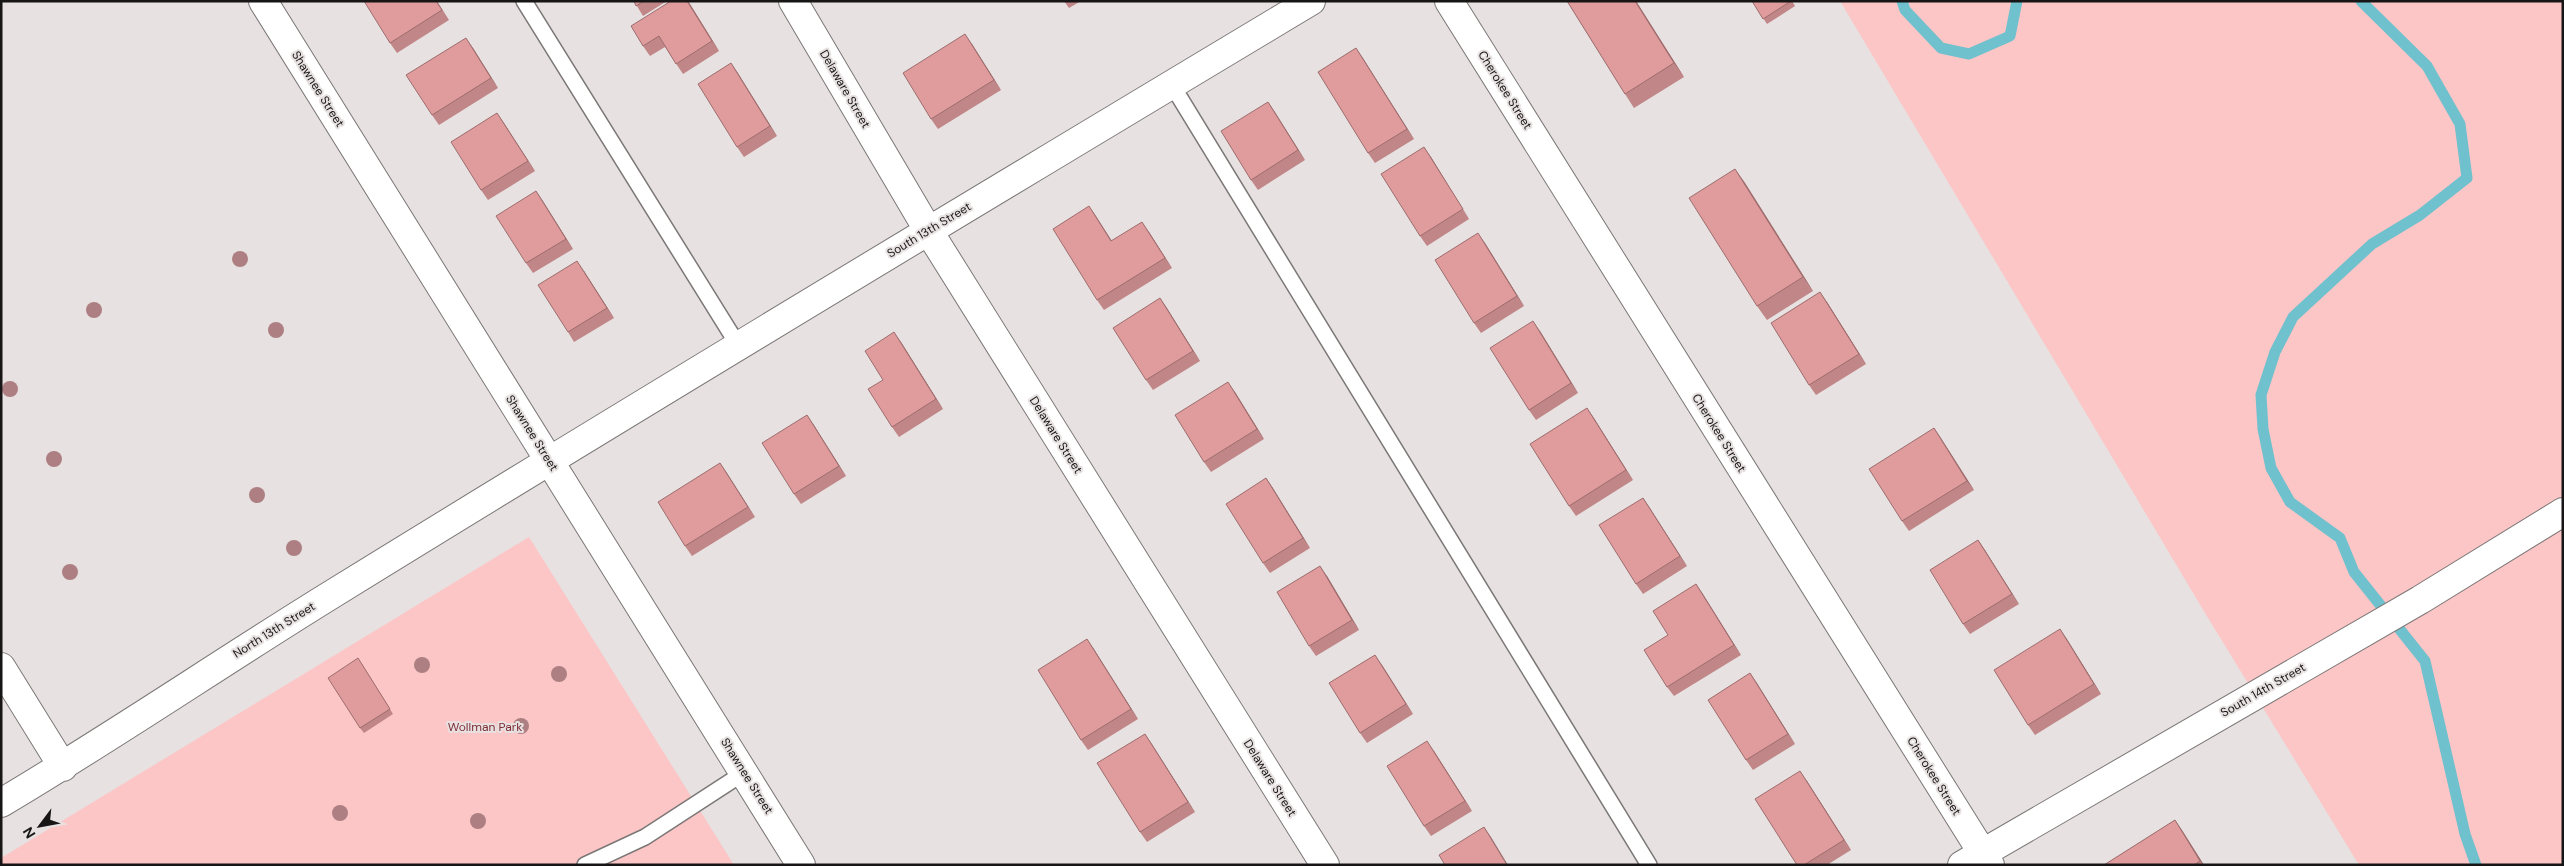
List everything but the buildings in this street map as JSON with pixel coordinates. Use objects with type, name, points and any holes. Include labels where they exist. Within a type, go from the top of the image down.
[{"type":"street","name":"Shawnee Street","points":[[263,1],[801,865]]},
{"type":"street","name":"Delaware Street","points":[[793,1],[928,230],[1325,865]]},
{"type":"street","name":"South 13th Street","points":[[549,461],[928,230],[1311,1]]},
{"type":"street","name":"Cherokee Street","points":[[1449,1],[1978,861]]},
{"type":"street","name":"North 13th Street","points":[[1,804],[278,627],[549,461]]},
{"type":"street","name":"South 14th Street","points":[[1978,861],[2420,600],[2563,512]]},
{"type":"street","points":[[1,667],[63,766]]},
{"type":"lane","points":[[524,1],[738,345]]},
{"type":"lane","points":[[1172,85],[1650,865]]},
{"type":"lane","points":[[584,865],[645,837],[744,772]]},
{"type":"green space","points":[[1840,1],[2563,1],[2563,865],[2359,865],[2205,613]]},
{"type":"green space","name":"Wollman Park","points":[[529,537],[734,865],[1,865],[1,858]]},
{"type":"waterway","points":[[1902,1],[1905,10],[1941,48],[1969,54],[2010,36],[2017,1]]},
{"type":"waterway","points":[[2361,1],[2427,66],[2460,124],[2467,178],[2420,215],[2372,244],[2293,317],[2275,352],[2261,395],[2263,429],[2271,468],[2290,502],[2340,538],[2354,572],[2425,661],[2465,834],[2476,865]]}]
